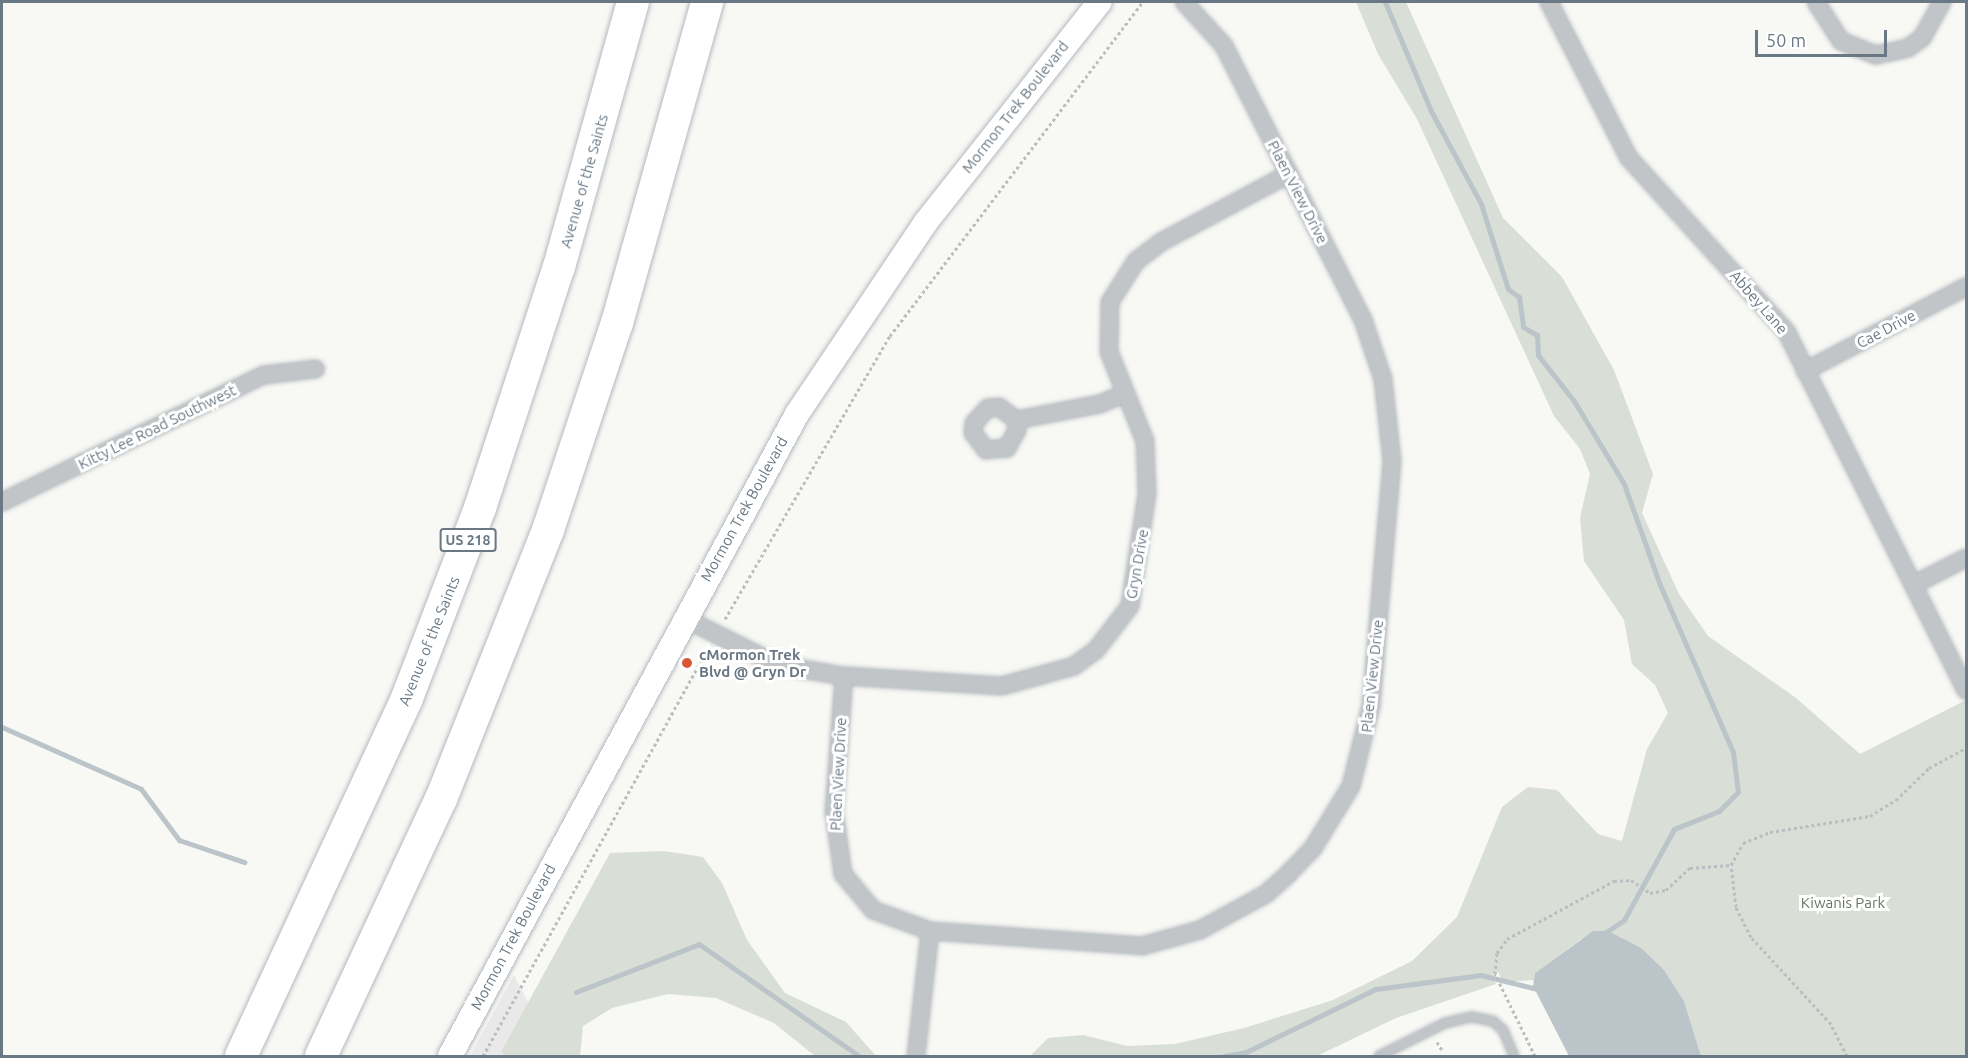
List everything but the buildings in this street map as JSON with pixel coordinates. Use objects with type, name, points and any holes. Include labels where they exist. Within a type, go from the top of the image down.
[{"type":"highway","name":"Avenue of the Saints","points":[[240,1056],[257,1026],[407,698],[480,508],[556,278],[633,2]]},
{"type":"highway","points":[[321,1056],[441,799],[548,530],[617,323],[707,2]]},
{"type":"main road","name":"Mormon Trek Boulevard","points":[[450,1056],[760,475],[863,309],[1048,62],[1100,2]]},
{"type":"street","name":"Plaen View Drive","points":[[844,676],[834,810],[843,874],[873,910],[930,931],[1123,946],[1200,930],[1266,894],[1289,873],[1313,848],[1351,786],[1371,706],[1392,461],[1390,413],[1370,337],[1289,174],[1224,46],[1184,2]]},
{"type":"street","name":"Abbey Lane","points":[[1549,2],[1629,158],[1772,312],[1805,371],[1966,691]]},
{"type":"street","points":[[1816,2],[1841,41],[1876,55],[1900,51],[1922,38],[1941,2]]},
{"type":"street","name":"Gryn Drive","points":[[684,618],[778,665],[844,676],[1025,684],[1074,666],[1096,650],[1130,606],[1147,494],[1144,441],[1109,352],[1107,325],[1110,302],[1121,279],[1161,242],[1289,174]]},
{"type":"street","name":"Cae Drive","points":[[1805,371],[1966,287]]},
{"type":"street","name":"Kitty Lee Road Southwest","points":[[2,502],[264,375],[316,369]]},
{"type":"street","points":[[1016,420],[1092,406],[1126,393]]},
{"type":"street","points":[[1913,585],[1966,558]]},
{"type":"street","points":[[916,1056],[930,931]]},
{"type":"lane","points":[[1378,1056],[1446,1023],[1472,1017],[1493,1021],[1503,1030],[1514,1056]]},
{"type":"path","points":[[483,1056],[715,634],[890,336],[1143,2]]},
{"type":"path","points":[[1847,1056],[1831,1024],[1751,937],[1736,907],[1731,866],[1743,843],[1770,832],[1870,816],[1896,800],[1929,768],[1966,748]]},
{"type":"path","points":[[1535,1056],[1495,974],[1497,953],[1507,939],[1614,880],[1631,880],[1650,893],[1666,890],[1690,868],[1731,866]]},
{"type":"path","points":[[1437,1042],[1442,1050]]},
{"type":"shaded area","points":[[1593,931],[1608,931],[1641,948],[1664,970],[1684,1001],[1701,1056],[1569,1056],[1533,986],[1535,973]]},
{"type":"shaded area","points":[[514,975],[556,1056],[470,1056]]},
{"type":"green space","name":"Kiwanis Park","points":[[1356,2],[1406,2],[1503,218],[1562,277],[1614,370],[1653,474],[1642,513],[1679,594],[1708,636],[1796,698],[1860,754],[1966,700],[1966,1056],[1701,1056],[1684,1001],[1664,970],[1608,931],[1581,939],[1535,973],[1534,980],[1503,982],[1498,972],[1492,976],[1496,984],[1396,1018],[1317,1056],[1030,1056],[1048,1038],[1083,1035],[1127,1046],[1175,1044],[1244,1028],[1333,1000],[1412,961],[1457,917],[1502,807],[1528,787],[1557,790],[1598,834],[1622,841],[1647,749],[1668,713],[1655,685],[1632,664],[1624,620],[1584,561],[1580,518],[1590,474],[1580,449],[1554,416],[1417,119],[1378,54]]},
{"type":"green space","points":[[664,851],[703,857],[722,883],[747,940],[785,993],[846,1022],[876,1056],[815,1056],[774,1023],[716,998],[668,994],[612,1008],[583,1026],[580,1056],[506,1056],[501,1052],[610,853]]},
{"type":"waterway","points":[[1385,2],[1431,111],[1481,204],[1508,289],[1519,297],[1523,327],[1537,335],[1538,355],[1574,401],[1624,484],[1660,585],[1733,752],[1738,792],[1719,811],[1674,829],[1624,920],[1603,934]]},
{"type":"waterway","points":[[2,727],[141,789],[179,840],[244,862]]},
{"type":"waterway","points":[[576,992],[699,944],[859,1056]]},
{"type":"waterway","points":[[1224,1056],[1246,1052],[1376,989],[1481,975],[1537,989]]},
{"type":"place","name":"cMormon Trek Blvd @ Gryn Dr","points":[[687,663]]}]
